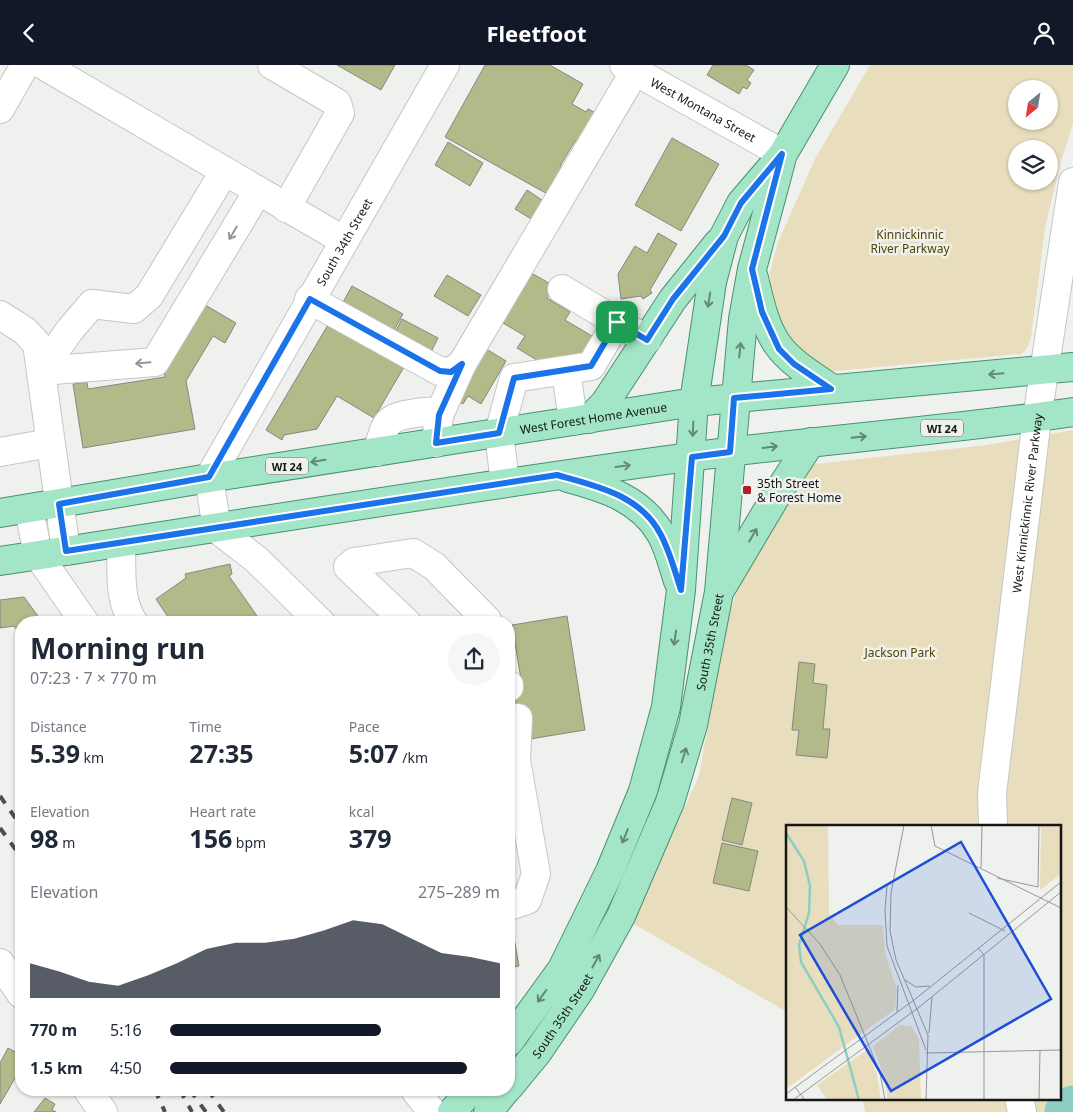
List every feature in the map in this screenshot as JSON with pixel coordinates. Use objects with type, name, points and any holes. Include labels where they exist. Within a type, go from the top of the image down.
[{"type":"main road","name":"South 35th Street","points":[[515,1034],[562,969],[610,871],[643,791],[666,707],[681,590],[692,457],[694,402],[712,282],[724,236],[741,203],[782,154],[835,65]]},
{"type":"main road","name":"South 35th Street","points":[[515,1080],[537,1053],[580,990],[620,916],[670,802],[692,725],[719,592],[734,398],[743,319],[752,269],[782,154]]},
{"type":"main road","points":[[581,420],[605,403],[673,299],[724,236]]},
{"type":"main road","points":[[752,269],[762,312],[779,349],[794,364],[831,389]]},
{"type":"main road","name":"West Forest Home Avenue","points":[[0,513],[209,477],[694,402],[1073,367]]},
{"type":"main road","name":"WI 24","points":[[0,561],[557,475],[811,442],[1073,413]]},
{"type":"main road","points":[[719,592],[782,486],[811,442]]},
{"type":"main road","points":[[557,475],[604,488],[624,497],[644,512],[661,535],[681,590]]},
{"type":"main road","points":[[452,1112],[466,1096]]},
{"type":"main road","name":"South 35th Street","points":[[488,1112],[502,1096]]},
{"type":"street","points":[[0,109],[25,65]]},
{"type":"street","points":[[43,65],[343,240]]},
{"type":"street","points":[[272,65],[337,103],[340,113],[286,208]]},
{"type":"street","name":"South 34th Street","points":[[209,477],[343,240],[445,65]]},
{"type":"street","points":[[436,443],[439,415],[462,364],[630,67]]},
{"type":"street","name":"West Montana Street","points":[[630,67],[782,154]]},
{"type":"street","points":[[41,371],[69,331],[92,304],[134,309],[149,296],[224,172]]},
{"type":"street","name":"West Kinnickinnic River Parkway","points":[[993,825],[992,793],[1036,418],[1073,182]]},
{"type":"street","points":[[41,371],[155,362],[258,191]]},
{"type":"street","points":[[562,289],[647,340]]},
{"type":"street","points":[[310,299],[440,371],[451,372],[462,364]]},
{"type":"street","points":[[0,315],[25,331],[37,343],[66,551]]},
{"type":"street","points":[[504,483],[499,433],[514,378],[591,366],[617,322]]},
{"type":"street","points":[[600,351],[629,368]]},
{"type":"street","points":[[566,370],[581,420]]},
{"type":"street","points":[[377,452],[391,417],[432,411],[439,415]]},
{"type":"street","points":[[0,452],[50,443]]},
{"type":"street","points":[[209,477],[217,529],[257,560],[314,616]]},
{"type":"street","points":[[29,509],[38,555],[80,616]]},
{"type":"street","points":[[121,543],[123,599],[130,616]]},
{"type":"street","points":[[400,616],[348,567],[354,562],[413,553],[434,566],[483,616]]},
{"type":"street","points":[[515,903],[527,900],[536,874],[516,760],[518,718]]},
{"type":"street","points":[[0,963],[15,985]]},
{"type":"street","points":[[92,1096],[103,1112]]},
{"type":"street","points":[[420,1096],[432,1112]]},
{"type":"street","points":[[1019,1099],[1022,1112]]},
{"type":"green space","name":"Kinnickinnic River Parkway","points":[[870,65],[1073,65],[1073,124],[1058,174],[1058,140],[1008,140],[1008,190],[1054,190],[1045,228],[1031,338],[1026,350],[1021,354],[835,371],[823,368],[790,347],[771,298],[770,272],[778,242],[815,159]]},
{"type":"green space","name":"Jackson Park","points":[[1073,430],[1073,1112],[865,1112],[863,1099],[1060,1099],[1060,825],[786,825],[786,1011],[632,923],[699,776],[726,624],[748,555],[806,468],[815,464],[987,445]]},
{"type":"building","points":[[337,65],[395,65],[381,90]]},
{"type":"building","points":[[485,65],[550,65],[583,84],[572,104],[586,112],[588,109],[598,114],[581,144],[575,141],[560,166],[566,169],[551,196],[445,137]]},
{"type":"building","points":[[713,65],[746,65],[754,70],[747,80],[751,83],[747,89],[743,87],[739,94],[707,75]]},
{"type":"building","points":[[672,138],[719,164],[681,231],[635,205]]},
{"type":"building","points":[[448,142],[483,163],[470,186],[435,165]]},
{"type":"building","points":[[527,190],[545,202],[533,220],[515,209]]},
{"type":"building","points":[[658,233],[677,244],[650,290],[652,293],[643,299],[641,296],[621,299],[618,274],[635,246],[647,253]]},
{"type":"building","points":[[528,271],[554,286],[547,298],[570,312],[565,320],[592,336],[581,356],[540,362],[517,348],[525,336],[498,320]]},
{"type":"building","points":[[447,275],[481,295],[468,316],[434,296]]},
{"type":"building","points":[[352,286],[403,314],[393,332],[342,304]]},
{"type":"building","points":[[200,302],[236,323],[225,343],[213,336],[186,381],[195,429],[83,448],[73,384],[87,382],[88,389],[165,377],[164,368]]},
{"type":"building","points":[[402,319],[438,338],[429,356],[393,336]]},
{"type":"building","points":[[329,323],[404,367],[374,418],[337,396],[317,429],[284,435],[282,440],[266,430]]},
{"type":"building","points":[[483,347],[506,361],[481,404],[468,396],[463,404],[452,398]]},
{"type":"building","points":[[230,564],[232,574],[229,576],[257,616],[167,616],[156,599],[186,578],[185,574]]},
{"type":"building","points":[[24,597],[38,616],[15,616],[15,627],[0,628],[0,600]]},
{"type":"building","points":[[567,616],[585,730],[530,739],[515,725],[515,686],[522,685],[515,643],[515,625]]},
{"type":"building","points":[[799,662],[815,664],[813,683],[827,685],[823,729],[830,729],[827,758],[796,755],[799,730],[792,730]]},
{"type":"building","points":[[732,798],[752,803],[742,845],[722,840]]},
{"type":"building","points":[[722,843],[758,851],[749,891],[713,883]]},
{"type":"building","points":[[515,944],[519,966],[515,967]]},
{"type":"building","points":[[8,1048],[15,1052],[15,1078],[0,1104],[0,1063]]},
{"type":"building","points":[[45,1098],[55,1104],[52,1110],[56,1112],[34,1112]]},
{"type":"waterway","points":[[1064,1112],[1073,1105]]},
{"type":"railway","points":[[0,796],[15,817]]},
{"type":"railway","points":[[0,828],[15,849]]},
{"type":"railway","points":[[158,1096],[165,1112]]},
{"type":"railway","points":[[183,1096],[192,1112]]},
{"type":"railway","points":[[194,1096],[206,1112]]},
{"type":"railway","points":[[212,1096],[224,1112]]},
{"type":"place","name":"35th Street & Forest Home","points":[[747,490]]},
{"type":"route","points":[[782,154],[769,210],[752,269],[762,312],[769,331],[779,349],[794,364],[831,389],[734,398],[730,452],[692,457],[681,590],[661,535],[644,512],[624,497],[604,488],[557,475],[66,551],[59,504],[209,477],[310,299],[440,371],[451,372],[462,364],[439,415],[436,443],[499,433],[514,378],[591,366],[617,322],[647,340],[673,299],[724,236],[741,203],[782,154]]}]
